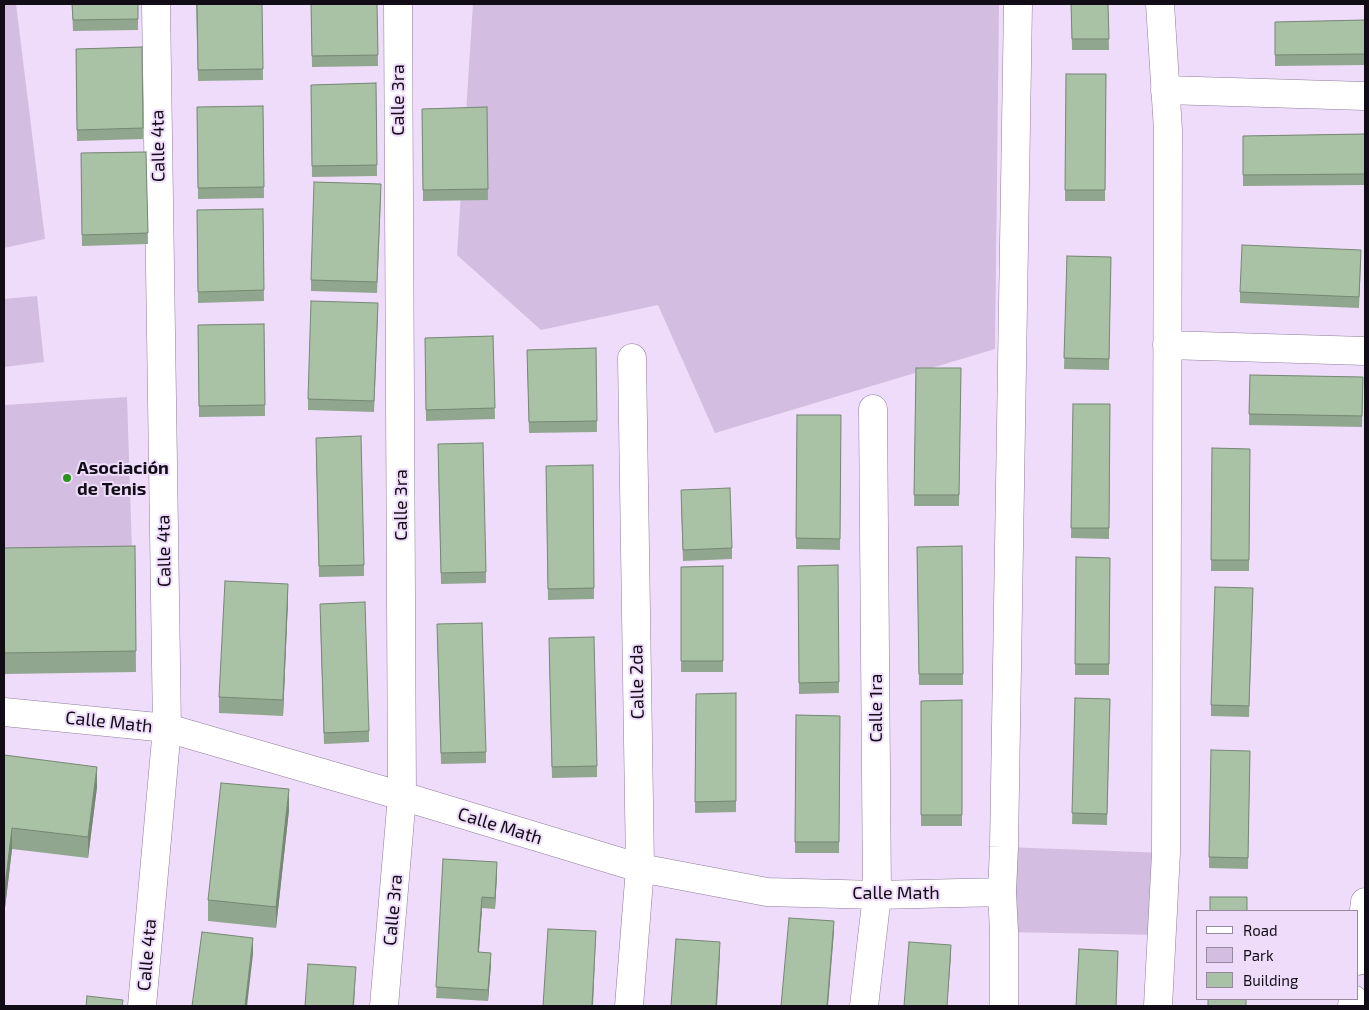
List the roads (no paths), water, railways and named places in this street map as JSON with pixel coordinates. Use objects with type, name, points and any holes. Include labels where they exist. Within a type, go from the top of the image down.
[{"type":"street","name":"Calle 4ta","points":[[142,1006],[167,728],[156,4]]},
{"type":"street","name":"Calle 3ra","points":[[384,1006],[402,796],[398,4]]},
{"type":"street","points":[[1004,1006],[1002,892],[1005,818],[1018,4]]},
{"type":"street","points":[[1158,1006],[1166,853],[1168,130],[1160,4]]},
{"type":"street","points":[[1165,90],[1365,96]]},
{"type":"street","points":[[1167,345],[1365,351]]},
{"type":"street","name":"Calle 2da","points":[[629,1006],[640,868],[632,358]]},
{"type":"street","name":"Calle 1ra","points":[[864,1006],[877,895],[873,409]]},
{"type":"street","name":"Calle Math","points":[[4,712],[167,728],[640,868],[766,892],[877,895],[1002,892]]},
{"type":"street","points":[[1359,953],[1365,902]]},
{"type":"place","name":"Asociación de Tenis","points":[[67,478]]}]
